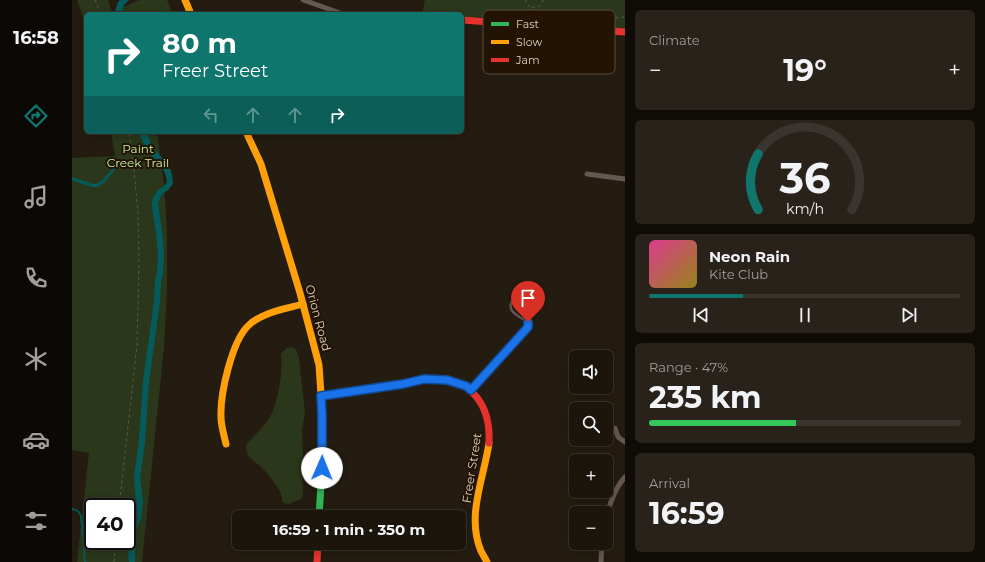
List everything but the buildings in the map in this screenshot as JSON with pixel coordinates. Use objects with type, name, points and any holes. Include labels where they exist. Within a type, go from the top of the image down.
[{"type":"street","points":[[185,0],[190,12]]},
{"type":"street","points":[[303,0],[337,12]]},
{"type":"street","points":[[464,20],[483,21]]},
{"type":"street","points":[[615,31],[625,32]]},
{"type":"street","name":"Orion Road","points":[[247,134],[261,164],[303,304],[319,365],[322,414],[322,468],[319,510]]},
{"type":"street","points":[[587,174],[625,179]]},
{"type":"street","points":[[226,444],[221,416],[224,394],[231,359],[241,335],[248,326],[258,319],[303,304]]},
{"type":"street","name":"Freer Street","points":[[321,396],[403,384],[424,379],[447,380],[466,386],[476,394],[484,406],[490,436],[476,515],[476,532],[480,548],[487,562]]},
{"type":"street","points":[[615,428],[618,437],[625,442]]},
{"type":"street","points":[[610,506],[618,486],[625,477]]},
{"type":"street","points":[[317,562],[318,550]]},
{"type":"street","points":[[601,562],[602,550]]},
{"type":"lane","points":[[471,390],[528,327],[528,322],[511,309],[510,305],[515,297]]},
{"type":"path","points":[[95,0],[100,12]]},
{"type":"path","points":[[525,0],[529,6],[535,10]]},
{"type":"path","points":[[529,6],[534,8],[538,7],[542,4],[543,0]]},
{"type":"path","points":[[615,18],[625,17]]},
{"type":"path","points":[[120,498],[137,345],[139,260],[138,214],[129,134]]},
{"type":"path","points":[[114,562],[115,550]]},
{"type":"green space","points":[[77,0],[108,0],[112,12],[84,12],[84,20]]},
{"type":"green space","points":[[139,0],[167,0],[172,12],[112,12]]},
{"type":"green space","points":[[425,0],[625,0],[625,29],[615,28],[615,10],[483,10],[483,17],[464,17],[464,12],[422,12]]},
{"type":"green space","name":"Paint Creek Trail","points":[[111,134],[157,134],[166,214],[167,290],[164,347],[142,562],[77,562],[84,498],[84,550],[136,550],[136,498],[84,498],[89,453],[72,450],[72,158],[115,156]]},
{"type":"green space","points":[[291,347],[296,349],[299,358],[305,412],[302,430],[302,498],[288,504],[283,503],[278,487],[264,470],[249,456],[246,450],[246,445],[269,419],[276,403],[280,384],[281,354],[287,348]]},
{"type":"water","points":[[120,0],[129,0],[124,5],[122,12],[115,12]]},
{"type":"water","points":[[140,134],[147,134],[153,147],[169,166],[173,183],[168,190],[162,194],[158,203],[163,239],[163,273],[149,382],[145,442],[140,478],[143,502],[136,541],[136,498],[134,477],[139,441],[143,381],[154,301],[158,255],[152,201],[158,190],[167,182],[165,172],[147,150]]},
{"type":"water","points":[[118,163],[119,165],[108,179],[97,187],[72,180],[72,177],[97,184]]},
{"type":"water","points":[[128,550],[135,550],[135,562],[129,562]]},
{"type":"waterway","points":[[72,509],[78,511],[81,516],[85,562]]},
{"type":"traffic: fast","points":[[319,510],[322,468],[322,409]]},
{"type":"traffic: slow","points":[[185,0],[190,12]]},
{"type":"traffic: slow","points":[[247,134],[261,164],[300,293],[319,365],[322,409]]},
{"type":"traffic: slow","points":[[226,444],[221,420],[221,407],[228,368],[237,342],[249,325],[261,317],[303,304]]},
{"type":"traffic: slow","points":[[487,562],[481,551],[475,524],[478,497],[489,443]]},
{"type":"traffic: jam","points":[[464,20],[483,22]]},
{"type":"traffic: jam","points":[[615,31],[625,32]]},
{"type":"traffic: jam","points":[[321,396],[422,380],[447,380],[458,383],[468,389],[482,406],[487,417],[489,443]]},
{"type":"traffic: jam","points":[[317,562],[318,550]]},
{"type":"route","points":[[322,468],[321,396],[403,384],[424,379],[437,379],[456,382],[471,390],[528,327],[528,322]]}]
